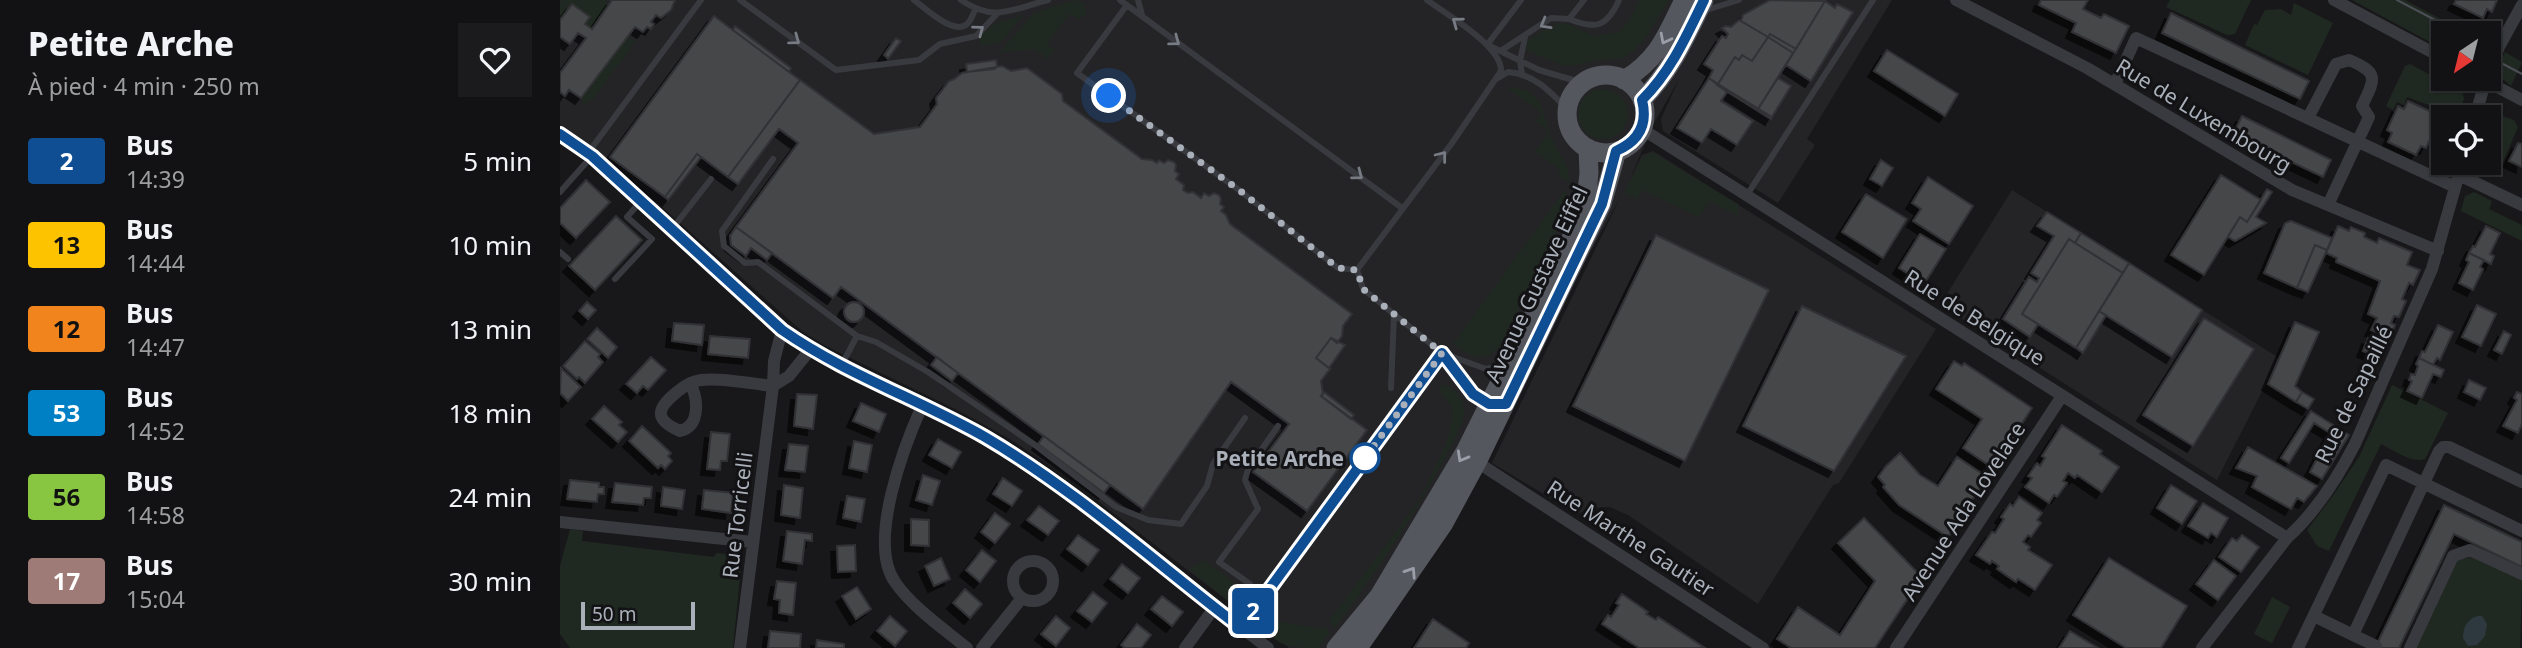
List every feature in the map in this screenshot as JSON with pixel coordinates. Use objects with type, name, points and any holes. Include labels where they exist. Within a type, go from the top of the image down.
[{"type":"main road","points":[[1624,80],[1647,63],[1695,4]]},
{"type":"main road","points":[[1642,100],[1662,80],[1671,66],[1695,4]]},
{"type":"main road","points":[[1602,75],[1624,80],[1638,92],[1642,100],[1642,129],[1636,139],[1616,151],[1597,152],[1587,148],[1578,141],[1568,121],[1567,109],[1575,90],[1583,83],[1602,75]]},
{"type":"main road","name":"Avenue Gustave Eiffel","points":[[1358,648],[1444,523],[1477,462],[1509,364],[1566,251],[1586,201],[1589,173],[1587,148]]},
{"type":"main road","name":"Avenue Gustave Eiffel","points":[[1336,648],[1379,596],[1497,404],[1602,204],[1616,151]]},
{"type":"street","name":"Rue de Luxembourg","points":[[1956,0],[2115,84],[2292,190],[2438,251]]},
{"type":"street","points":[[2334,0],[2431,52]]},
{"type":"street","points":[[2501,43],[2522,5]]},
{"type":"street","points":[[2115,84],[2136,38],[2358,142],[2431,166]]},
{"type":"street","points":[[2308,118],[2336,64],[2349,60],[2364,66],[2372,74],[2374,82],[2362,106],[2369,117],[2328,205]]},
{"type":"street","points":[[2501,88],[2522,100]]},
{"type":"street","name":"Rue de Belgique","points":[[1642,129],[2287,538]]},
{"type":"street","points":[[560,134],[590,155],[782,330],[810,350],[983,436],[1039,471],[1110,523],[1268,648]]},
{"type":"street","points":[[2459,175],[2522,205]]},
{"type":"street","name":"Rue de Sapaillé","points":[[2202,648],[2287,538],[2298,528],[2335,478],[2355,444],[2432,269],[2459,175]]},
{"type":"street","name":"Rue Torricelli","points":[[740,648],[774,361],[782,330]]},
{"type":"street","points":[[690,383],[703,379],[773,386],[789,376],[810,350]]},
{"type":"street","name":"Avenue Ada Lovelace","points":[[1896,648],[2062,396]]},
{"type":"street","points":[[922,406],[904,448],[897,475],[884,539],[886,561],[890,574],[903,592],[967,648]]},
{"type":"street","points":[[2354,635],[2443,447],[2449,447],[2522,482]]},
{"type":"street","name":"Rue Marthe Gautier","points":[[1477,462],[1763,648]]},
{"type":"street","points":[[2298,648],[2386,465],[2522,531]]},
{"type":"street","points":[[560,522],[753,542]]},
{"type":"street","points":[[2410,648],[2453,555],[2470,550],[2522,574]]},
{"type":"street","points":[[982,648],[1022,598]]},
{"type":"street","points":[[1185,648],[1215,607]]},
{"type":"street","points":[[2314,616],[2376,646]]},
{"type":"lane","points":[[560,191],[590,155],[701,0]]},
{"type":"lane","points":[[740,0],[836,70],[919,60],[940,44],[976,36],[998,14]]},
{"type":"lane","points":[[914,0],[950,27],[961,27],[968,23],[975,10]]},
{"type":"lane","points":[[961,0],[975,10],[998,14],[1048,0]]},
{"type":"lane","points":[[1120,0],[1402,208]]},
{"type":"lane","points":[[1138,0],[1142,16]]},
{"type":"lane","points":[[1488,44],[1521,0]]},
{"type":"lane","points":[[1569,19],[1584,0]]},
{"type":"lane","points":[[1502,50],[1551,18],[1569,19],[1587,26],[1601,24],[1612,15],[1619,0]]},
{"type":"lane","points":[[1695,4],[1728,5],[1739,0]]},
{"type":"lane","points":[[1747,196],[1873,0]]},
{"type":"lane","points":[[1430,1],[1488,44],[1539,70],[1583,83]]},
{"type":"lane","points":[[1127,5],[1077,73],[1239,190],[1338,268],[1357,270]]},
{"type":"lane","points":[[1522,74],[1520,61],[1525,37]]},
{"type":"lane","points":[[1357,270],[1496,79],[1501,64],[1488,44]]},
{"type":"lane","points":[[1496,79],[1508,72],[1522,74],[1547,88],[1567,109]]},
{"type":"lane","points":[[773,159],[722,231],[724,246],[745,263],[758,262],[857,336],[876,342],[929,372],[1035,445],[1116,507],[1148,520],[1181,524],[1207,486],[1213,464],[1245,418]]},
{"type":"lane","points":[[672,229],[711,179]]},
{"type":"lane","points":[[615,279],[652,239],[628,217],[641,201]]},
{"type":"lane","points":[[560,251],[568,259]]},
{"type":"lane","points":[[1357,270],[1363,289],[1442,353],[1468,388],[1497,404]]},
{"type":"lane","points":[[1391,388],[1394,314]]},
{"type":"lane","points":[[841,366],[857,336]]},
{"type":"lane","points":[[1442,353],[1486,369],[1509,364]]},
{"type":"lane","points":[[1241,628],[1442,353]]},
{"type":"lane","points":[[1255,608],[1250,584],[1219,562],[1258,509],[1245,480],[1248,469],[1278,426]]},
{"type":"shaded area","points":[[560,0],[1892,0],[1807,139],[1815,145],[1778,203],[1663,131],[1661,119],[1679,79],[1653,125],[1630,179],[1642,155],[1653,151],[1936,329],[1839,483],[1833,485],[1758,604],[1628,515],[1610,507],[1592,508],[1577,514],[1492,463],[1621,196],[1390,619],[1367,648],[1289,648],[1064,475],[1008,438],[803,332],[617,167],[560,126]]},
{"type":"shaded area","points":[[563,0],[606,0],[608,5],[592,29],[585,24],[590,17],[572,4],[560,20],[560,3]]},
{"type":"shaded area","points":[[1074,0],[1085,3],[1086,13],[1080,19],[1069,14],[1047,44],[1055,50],[1048,59],[1034,49],[999,53],[1034,13]]},
{"type":"shaded area","points":[[1639,0],[1669,0],[1644,40],[1631,53],[1620,59],[1564,66],[1525,50],[1527,41],[1559,23],[1568,24],[1594,36],[1619,32],[1629,21]]},
{"type":"shaded area","points":[[2170,0],[2251,0],[2235,34],[2227,35],[2166,7]]},
{"type":"shaded area","points":[[2352,0],[2405,0],[2444,21],[2431,21],[2431,43]]},
{"type":"shaded area","points":[[2294,3],[2333,23],[2308,75],[2245,45],[2254,24],[2257,25],[2265,10],[2281,9],[2291,15]]},
{"type":"shaded area","points":[[1024,15],[1000,43],[980,46],[979,36],[995,24]]},
{"type":"shaded area","points":[[627,37],[634,41],[639,37],[593,99],[584,104],[581,98]]},
{"type":"shaded area","points":[[2505,52],[2522,62],[2511,86],[2501,78],[2501,61]]},
{"type":"shaded area","points":[[2410,64],[2431,75],[2431,91],[2462,92],[2462,105],[2431,106],[2407,97],[2404,105],[2397,102],[2393,110],[2386,106],[2405,66]]},
{"type":"shaded area","points":[[1506,87],[1529,92],[1536,98],[1566,166],[1570,182],[1558,176],[1561,171],[1535,151],[1547,136],[1546,128],[1536,121],[1542,113]]},
{"type":"shaded area","points":[[1603,89],[1621,96],[1628,114],[1621,132],[1603,139],[1585,132],[1578,114],[1585,96]]},
{"type":"shaded area","points":[[2501,115],[2514,120],[2518,127],[2501,167]]},
{"type":"shaded area","points":[[1652,152],[1738,204],[1738,216],[1709,201],[1699,217],[1642,190],[1637,199],[1624,193],[1642,158]]},
{"type":"shaded area","points":[[1566,188],[1563,219],[1501,344],[1484,357],[1472,356],[1460,349],[1453,344]]},
{"type":"shaded area","points":[[2012,190],[2279,358],[2217,480],[1940,305]]},
{"type":"shaded area","points":[[2474,192],[2492,201],[2489,209],[2522,225],[2522,241],[2461,211],[2465,196]]},
{"type":"shaded area","points":[[1444,384],[1455,390],[1462,400],[1462,423],[1419,503],[1335,628],[1329,621],[1420,499],[1446,444],[1453,416],[1451,405],[1438,390]]},
{"type":"shaded area","points":[[2392,385],[2448,413],[2425,459],[2408,458],[2381,444],[2329,551],[2317,546],[2307,530],[2359,457]]},
{"type":"shaded area","points":[[570,529],[583,531],[582,541],[714,557],[716,553],[728,554],[734,557],[741,567],[733,648],[570,648],[560,634],[560,566]]},
{"type":"shaded area","points":[[2471,557],[2522,580],[2520,648],[2414,648],[2457,560]]},
{"type":"shaded area","points":[[1204,560],[1242,589],[1243,599],[1238,604],[1232,604],[1189,569]]},
{"type":"shaded area","points":[[2272,597],[2290,607],[2272,643],[2254,634]]},
{"type":"shaded area","points":[[2482,616],[2487,624],[2485,636],[2477,645],[2468,646],[2463,638],[2465,627],[2468,621]]},
{"type":"shaded area","points":[[1272,620],[1317,628],[1325,626],[1330,633],[1318,648],[1288,645],[1270,634],[1266,627]]},
{"type":"building","points":[[612,0],[675,0],[671,10],[661,18],[656,15],[651,22],[654,24],[651,29],[647,27],[643,32],[635,27],[581,98],[569,90],[565,96],[560,92],[560,73],[586,38],[578,33],[570,44],[560,37],[560,20],[572,4],[590,17],[585,24],[592,29]]},
{"type":"building","points":[[1770,0],[1825,1],[1796,49],[1741,21],[1743,15]]},
{"type":"building","points":[[2041,0],[2088,0],[2083,9],[2101,18],[2104,14],[2129,26],[2116,53],[2072,32],[2076,23],[2039,5]]},
{"type":"building","points":[[2456,0],[2497,0],[2492,12],[2487,9],[2483,18],[2454,4]]},
{"type":"building","points":[[1825,1],[1835,8],[1837,4],[1853,12],[1811,81],[1786,65]]},
{"type":"building","points":[[2171,13],[2309,81],[2300,99],[2162,33]]},
{"type":"building","points":[[714,16],[800,80],[728,177],[697,154],[665,197],[610,157]]},
{"type":"building","points":[[1739,20],[1768,37],[1752,61],[1742,55],[1739,60],[1735,57],[1718,84],[1709,78],[1713,70],[1704,64],[1722,36],[1726,38],[1728,34],[1722,28],[1731,27]]},
{"type":"building","points":[[735,26],[791,68],[789,72],[733,30]]},
{"type":"building","points":[[1770,34],[1796,49],[1793,53],[1768,37]]},
{"type":"building","points":[[1768,37],[1793,53],[1758,109],[1718,84],[1735,57],[1739,60],[1742,55],[1752,61]]},
{"type":"building","points":[[896,38],[901,41],[888,59],[884,55]]},
{"type":"building","points":[[1887,50],[1958,94],[1945,116],[1874,71]]},
{"type":"building","points":[[996,60],[997,67],[994,69],[967,72],[966,64]]},
{"type":"building","points":[[1002,66],[1011,71],[1027,68],[1062,94],[1063,101],[1142,159],[1157,163],[1159,160],[1164,163],[1168,160],[1174,162],[1175,171],[1179,174],[1176,179],[1184,185],[1183,190],[1193,192],[1201,198],[1204,193],[1209,196],[1214,193],[1219,195],[1220,204],[1224,207],[1221,211],[1230,224],[1352,314],[1343,326],[1342,336],[1337,343],[1331,338],[1316,358],[1330,369],[1321,381],[1321,396],[1367,430],[1307,511],[1253,472],[1289,424],[1231,382],[1143,509],[841,287],[833,298],[736,227],[798,143],[779,129],[738,184],[728,177],[800,80],[874,134],[920,127],[937,104],[936,98],[949,81],[962,73]]},
{"type":"building","points":[[1709,78],[1727,92],[1721,101],[1753,121],[1737,145],[1711,129],[1702,143],[1677,128]]},
{"type":"building","points":[[1778,78],[1791,86],[1772,117],[1758,109]]},
{"type":"building","points":[[1717,85],[1772,117],[1771,119]]},
{"type":"building","points":[[2408,101],[2431,112],[2431,138],[2426,148],[2421,146],[2416,155],[2388,142],[2392,133],[2387,130],[2398,106],[2404,109]]},
{"type":"building","points":[[2242,116],[2331,160],[2323,177],[2233,134]]},
{"type":"building","points":[[2518,143],[2522,144],[2522,167],[2509,161]]},
{"type":"building","points":[[697,154],[701,157],[668,200],[665,197]]},
{"type":"building","points":[[1881,160],[1893,168],[1882,186],[1870,179]]},
{"type":"building","points":[[2221,175],[2261,200],[2247,222],[2240,217],[2204,275],[2171,255]]},
{"type":"building","points":[[1928,177],[1973,206],[1949,244],[1913,221],[1921,209],[1912,203]]},
{"type":"building","points":[[586,180],[610,202],[576,238],[560,223],[560,208]]},
{"type":"building","points":[[2267,189],[2272,192],[2256,217],[2266,223],[2235,241],[2228,237],[2240,217],[2247,222]]},
{"type":"building","points":[[1866,194],[1907,219],[1883,258],[1842,232]]},
{"type":"building","points":[[2047,212],[2081,233],[2075,243],[2069,239],[2022,314],[2038,324],[2030,337],[2003,319],[2029,277],[2037,282],[2039,278],[2031,273],[2054,236],[2037,226]]},
{"type":"building","points":[[616,216],[642,240],[595,290],[569,266]]},
{"type":"building","points":[[2291,221],[2332,238],[2327,250],[2315,245],[2297,288],[2264,273],[2285,223]]},
{"type":"building","points":[[2338,226],[2349,231],[2351,227],[2365,233],[2364,237],[2377,243],[2379,238],[2412,252],[2407,265],[2420,270],[2413,285],[2409,283],[2402,299],[2406,301],[2399,317],[2394,316],[2391,323],[2395,325],[2390,338],[2371,330],[2377,318],[2368,314],[2380,281],[2336,262],[2337,258],[2326,253]]},
{"type":"building","points":[[2486,226],[2500,233],[2490,254],[2494,256],[2491,264],[2469,253]]},
{"type":"building","points":[[736,227],[772,253],[767,260],[751,248],[746,256],[731,245],[730,236]]},
{"type":"building","points":[[2081,233],[2129,263],[2123,273],[2075,243]]},
{"type":"building","points":[[1920,234],[1946,249],[1924,284],[1899,268]]},
{"type":"building","points":[[1656,235],[1769,290],[1685,461],[1573,406]]},
{"type":"building","points":[[2069,239],[2123,273],[2076,348],[2022,314]]},
{"type":"building","points":[[2315,245],[2327,250],[2308,292],[2297,288]]},
{"type":"building","points":[[2469,253],[2484,260],[2480,267],[2483,269],[2473,290],[2459,283],[2469,262],[2466,260]]},
{"type":"building","points":[[2129,263],[2202,310],[2172,357],[2099,311]]},
{"type":"building","points":[[587,302],[596,310],[588,319],[579,311]]},
{"type":"building","points":[[854,302],[861,305],[864,312],[861,319],[854,322],[847,319],[844,312],[847,305]]},
{"type":"building","points":[[2477,305],[2496,314],[2481,346],[2462,337]]},
{"type":"building","points":[[1802,306],[1906,356],[1834,471],[1743,426]]},
{"type":"building","points":[[2099,311],[2106,315],[2083,353],[2076,348]]},
{"type":"building","points":[[2204,318],[2254,349],[2193,446],[2143,415]]},
{"type":"building","points":[[2295,322],[2319,332],[2295,386],[2302,392],[2296,402],[2268,384]]},
{"type":"building","points":[[674,323],[704,325],[702,345],[672,341]]},
{"type":"building","points":[[2438,325],[2453,332],[2440,360],[2437,358],[2433,365],[2419,358],[2422,351],[2425,352]]},
{"type":"building","points":[[597,328],[617,347],[608,358],[587,339]]},
{"type":"building","points":[[2504,331],[2511,335],[2502,354],[2494,350]]},
{"type":"building","points":[[710,336],[750,339],[748,358],[708,354]]},
{"type":"building","points":[[1331,338],[1345,345],[1329,368],[1316,358]]},
{"type":"building","points":[[2368,338],[2386,346],[2381,358],[2363,351]]},
{"type":"building","points":[[585,341],[600,354],[598,357],[603,362],[585,383],[563,366]]},
{"type":"building","points":[[651,357],[666,370],[648,390],[643,386],[637,393],[626,384]]},
{"type":"building","points":[[937,357],[958,373],[952,381],[931,365]]},
{"type":"building","points":[[2419,358],[2444,370],[2441,377],[2433,374],[2422,398],[2407,391]]},
{"type":"building","points":[[1954,361],[1962,366],[1964,363],[2032,408],[1993,468],[1963,448],[1982,419],[1936,389]]},
{"type":"building","points":[[561,368],[581,387],[568,401],[560,393]]},
{"type":"building","points":[[2469,380],[2486,388],[2480,400],[2464,392]]},
{"type":"building","points":[[1324,392],[1354,415],[1351,419],[1321,396]]},
{"type":"building","points":[[2302,392],[2314,399],[2308,409],[2296,402]]},
{"type":"building","points":[[2517,392],[2522,394],[2522,424],[2518,433],[2503,426],[2517,400],[2514,398]]},
{"type":"building","points":[[797,394],[817,395],[813,429],[794,426]]},
{"type":"building","points":[[861,403],[886,414],[879,432],[853,421]]},
{"type":"building","points":[[604,406],[622,422],[619,425],[627,432],[618,442],[592,419]]},
{"type":"building","points":[[2311,411],[2349,435],[2322,479],[2310,472],[2330,433],[2314,423],[2289,463],[2281,458]]},
{"type":"building","points":[[2062,425],[2102,451],[2100,454],[2119,467],[2102,492],[2077,475],[2075,478],[2068,473],[2063,481],[2067,483],[2049,503],[2025,487],[2032,478],[2028,476],[2037,463],[2040,466],[2045,458],[2042,456]]},
{"type":"building","points":[[642,426],[671,453],[668,456],[672,461],[665,469],[661,465],[658,468],[629,441]]},
{"type":"building","points":[[711,432],[730,434],[727,461],[721,461],[720,470],[707,469]]},
{"type":"building","points":[[1044,436],[1110,485],[1104,493],[1038,444]]},
{"type":"building","points":[[938,439],[961,452],[952,468],[929,455]]},
{"type":"building","points":[[854,441],[872,445],[867,472],[849,468]]},
{"type":"building","points":[[789,444],[808,446],[805,472],[785,470]]},
{"type":"building","points":[[2248,447],[2317,486],[2304,502],[2297,498],[2291,509],[2252,487],[2257,476],[2236,468]]},
{"type":"building","points":[[1900,453],[1920,475],[1938,486],[1957,457],[1987,477],[1948,537],[1899,505],[1883,487],[1885,485],[1878,477]]},
{"type":"building","points":[[923,475],[940,481],[932,505],[916,500]]},
{"type":"building","points":[[1003,478],[1022,491],[1012,506],[993,494]]},
{"type":"building","points":[[570,480],[599,483],[599,487],[604,487],[604,494],[598,494],[597,502],[567,499]]},
{"type":"building","points":[[615,483],[652,487],[651,498],[644,498],[643,505],[612,502]]},
{"type":"building","points":[[784,485],[803,488],[800,518],[781,515]]},
{"type":"building","points":[[2171,485],[2197,501],[2182,524],[2157,508]]},
{"type":"building","points":[[663,487],[685,490],[682,509],[661,506]]},
{"type":"building","points":[[704,490],[733,493],[731,513],[702,509]]},
{"type":"building","points":[[847,496],[865,499],[861,522],[843,518]]},
{"type":"building","points":[[2019,497],[2042,513],[2037,520],[2041,523],[2031,537],[2028,535],[2023,542],[2030,547],[2028,550],[2052,565],[2035,590],[2018,579],[2016,582],[1997,569],[1999,566],[1992,561],[1990,564],[1976,555],[1992,532],[1995,533],[2010,504],[2013,506]]},
{"type":"building","points":[[2203,503],[2228,518],[2217,537],[2211,533],[2208,538],[2188,526]]},
{"type":"building","points":[[2444,505],[2522,542],[2522,567],[2454,534],[2399,648],[2375,648]]},
{"type":"building","points":[[1039,506],[1059,521],[1048,535],[1027,520]]},
{"type":"building","points":[[995,513],[1010,524],[995,543],[981,532]]},
{"type":"building","points":[[1864,518],[1922,577],[1875,648],[1791,648],[1777,639],[1798,607],[1840,635],[1875,581],[1838,543]]},
{"type":"building","points":[[911,519],[929,520],[929,546],[911,545]]},
{"type":"building","points":[[787,531],[812,534],[812,541],[805,540],[802,564],[783,561]]},
{"type":"building","points":[[1078,535],[1099,550],[1088,565],[1067,549]]},
{"type":"building","points":[[2242,535],[2259,547],[2241,572],[2219,557],[2232,538],[2237,541]]},
{"type":"building","points":[[855,545],[856,571],[838,572],[837,546]]},
{"type":"building","points":[[982,550],[996,561],[980,582],[966,570]]},
{"type":"building","points":[[941,558],[950,579],[934,586],[925,566]]},
{"type":"building","points":[[2109,558],[2187,606],[2161,648],[2126,648],[2073,615]]},
{"type":"building","points":[[2214,560],[2236,576],[2218,600],[2196,584]]},
{"type":"building","points":[[1122,564],[1140,578],[1128,593],[1110,579]]},
{"type":"building","points":[[777,581],[796,583],[793,615],[779,613],[780,600],[774,599]]},
{"type":"building","points":[[857,587],[871,609],[856,619],[842,596]]},
{"type":"building","points":[[965,589],[982,604],[970,618],[953,603]]},
{"type":"building","points":[[1093,592],[1107,603],[1092,622],[1077,611]]},
{"type":"building","points":[[1622,594],[1648,612],[1646,614],[1656,620],[1658,617],[1705,648],[1639,648],[1602,624],[1619,605],[1616,603]]},
{"type":"building","points":[[1162,596],[1183,612],[1172,626],[1151,609]]},
{"type":"building","points":[[890,616],[907,631],[895,646],[877,631]]},
{"type":"building","points":[[1056,616],[1070,628],[1056,646],[1041,634]]},
{"type":"building","points":[[1433,619],[1469,643],[1466,648],[1414,648]]},
{"type":"building","points":[[1137,624],[1151,635],[1141,648],[1125,648],[1121,645]]},
{"type":"building","points":[[770,631],[801,634],[800,648],[768,648]]},
{"type":"building","points":[[2070,631],[2098,648],[2059,648]]},
{"type":"building","points":[[817,640],[844,644],[844,648],[816,648]]},
{"type":"tram line","points":[[2397,0],[2437,21]]},
{"type":"tram line","points":[[2501,63],[2522,74]]},
{"type":"bus line","name":"2","points":[[560,134],[592,156],[782,330],[810,350],[983,436],[1039,471],[1110,523],[1241,628],[1442,353],[1473,394],[1489,404],[1506,404],[1602,204],[1616,151],[1636,139],[1642,129],[1642,100],[1662,80],[1671,66],[1704,0]]},
{"type":"place","name":"Petite Arche","points":[[1365,458]]},
{"type":"route","points":[[1109,96],[1239,190],[1338,268],[1357,270],[1363,289],[1442,353],[1365,458]]}]
